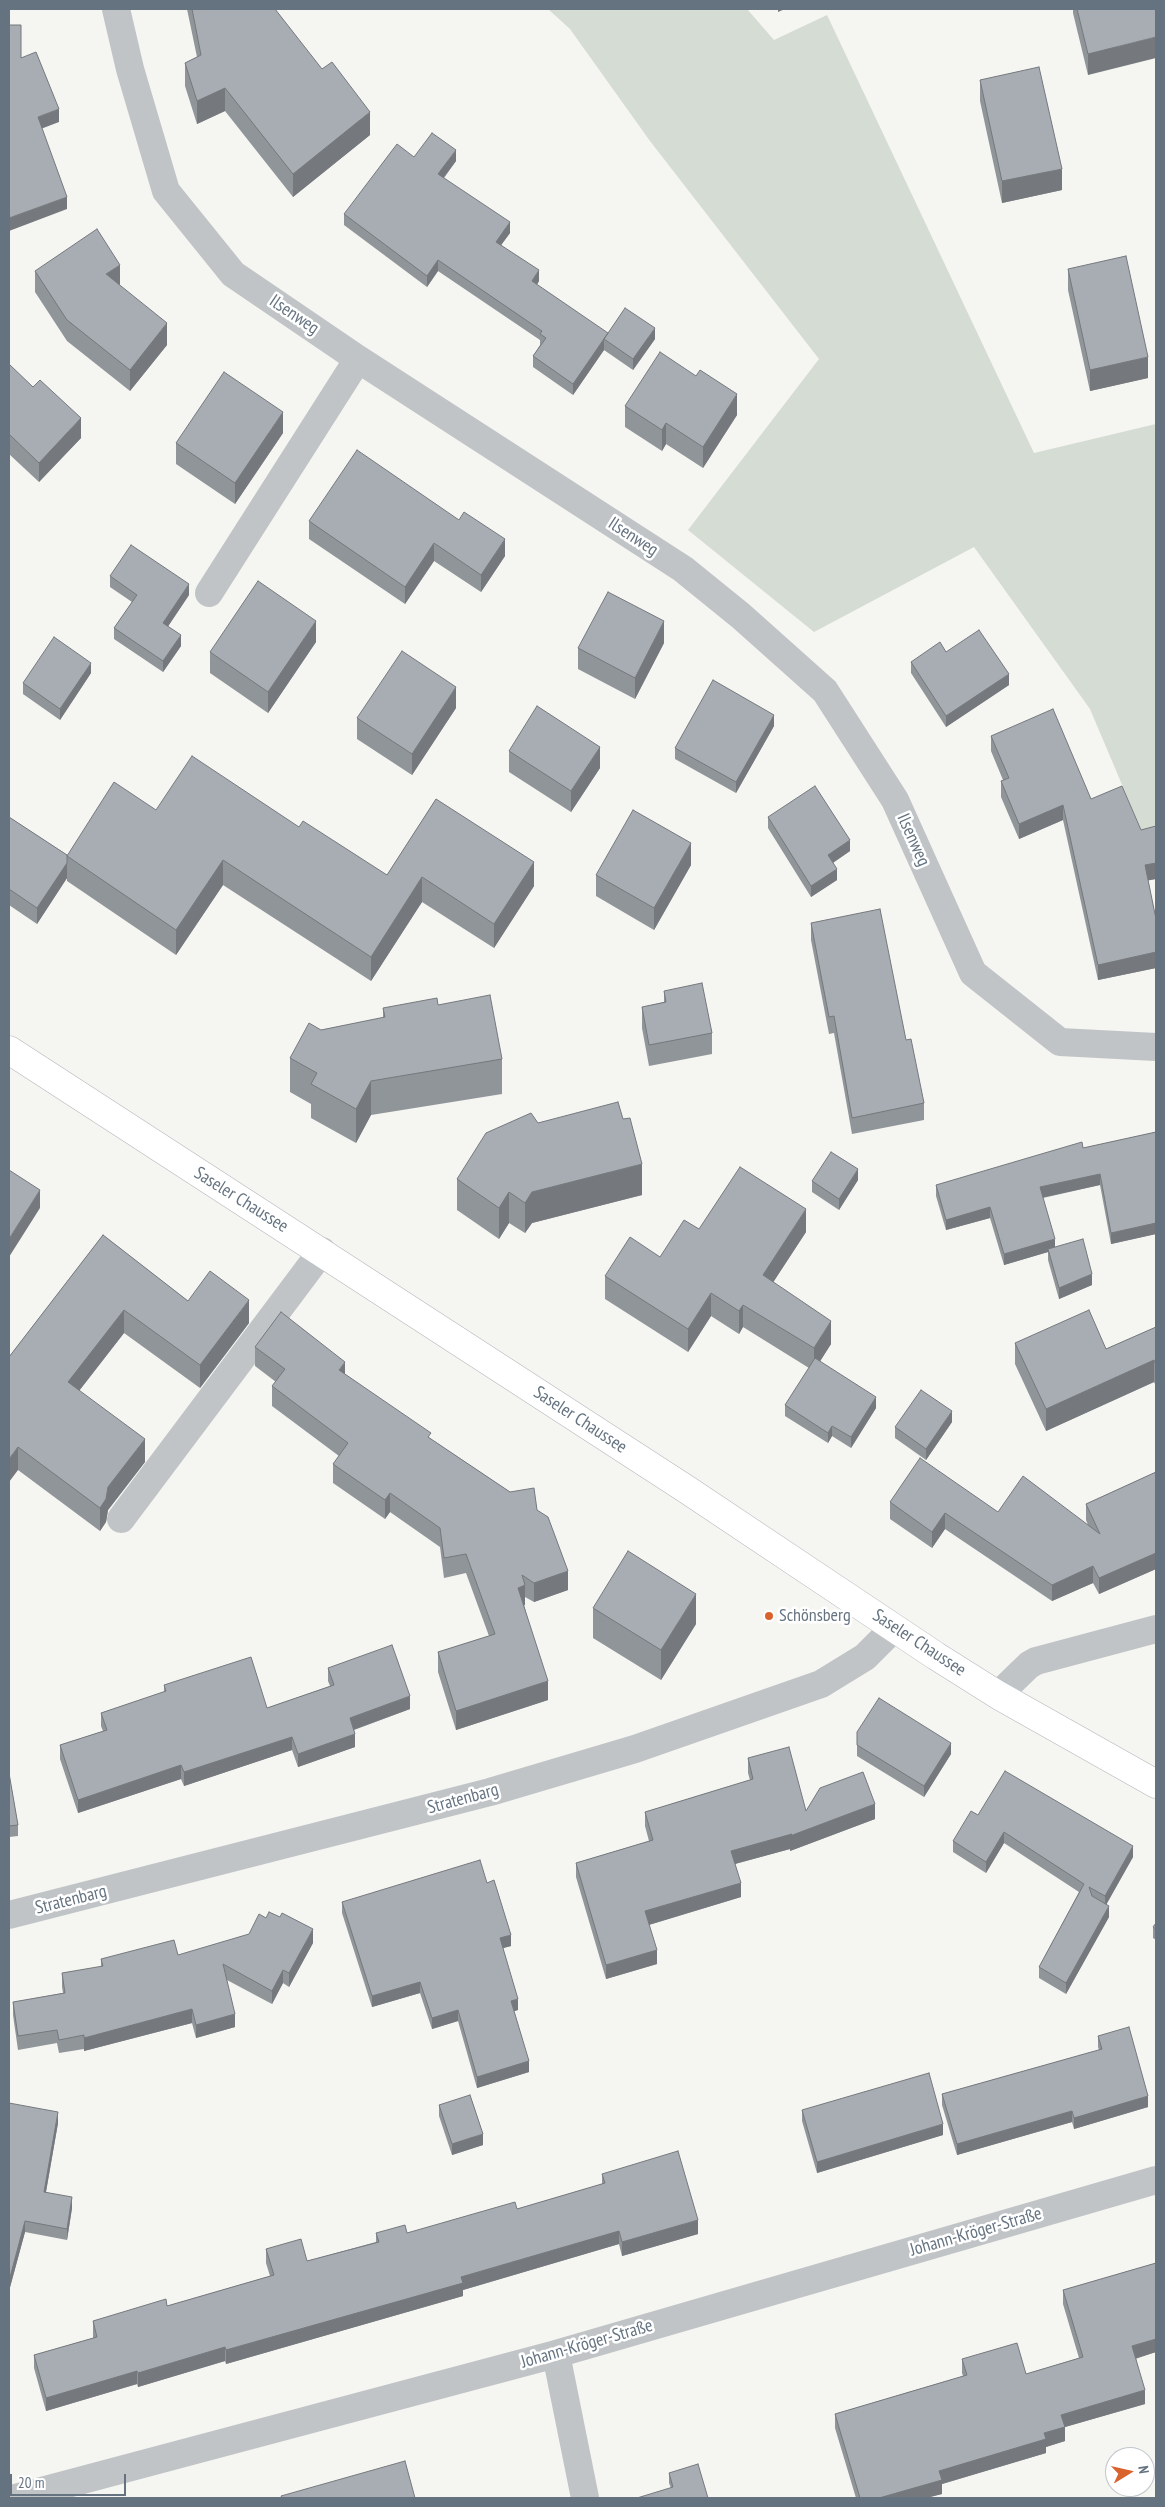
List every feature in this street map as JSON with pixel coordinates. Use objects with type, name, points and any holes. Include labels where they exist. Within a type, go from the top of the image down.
[{"type":"main road","name":"Saseler Chaussee","points":[[9,1050],[322,1251],[998,1695],[1156,1784]]},
{"type":"street","name":"Ilsenweg","points":[[116,9],[130,69],[166,191],[233,274],[358,359],[683,569],[825,691],[895,800],[973,973],[1060,1042],[1156,1047]]},
{"type":"street","points":[[209,593],[358,359]]},
{"type":"street","points":[[120,1519],[322,1251]]},
{"type":"street","name":"Stratenbarg","points":[[9,1915],[490,1792],[634,1749],[821,1684],[865,1657],[894,1628]]},
{"type":"street","points":[[998,1695],[1029,1665],[1036,1661],[1156,1629]]},
{"type":"street","name":"Johann-Kröger-Straße","points":[[15,2498],[556,2354],[1156,2180]]},
{"type":"street","points":[[556,2354],[585,2498]]},
{"type":"shaded area","points":[[548,9],[747,9],[774,40],[827,15],[1034,453],[1156,424],[1156,837],[1145,839],[1090,709],[974,547],[814,632],[688,530],[819,359],[650,141],[570,29]]},
{"type":"building","points":[[192,9],[275,9],[322,69],[332,62],[370,112],[293,174],[225,88],[197,101],[185,63],[201,55]]},
{"type":"building","points":[[1077,9],[1156,9],[1156,37],[1088,54]]},
{"type":"building","points":[[9,25],[21,25],[21,58],[36,52],[59,109],[38,117],[67,197],[9,218]]},
{"type":"building","points":[[1039,67],[1062,169],[1002,181],[980,80]]},
{"type":"building","points":[[432,133],[456,150],[438,174],[510,222],[496,242],[539,270],[532,281],[608,333],[573,384],[533,356],[546,338],[540,334],[542,331],[438,260],[427,276],[344,214],[397,144],[414,157]]},
{"type":"building","points":[[97,229],[120,265],[106,274],[167,323],[130,370],[67,320],[35,271]]},
{"type":"building","points":[[1126,256],[1148,357],[1090,370],[1068,269]]},
{"type":"building","points":[[625,308],[655,328],[633,359],[604,339]]},
{"type":"building","points":[[660,352],[696,376],[700,370],[737,394],[703,447],[666,423],[662,430],[625,406]]},
{"type":"building","points":[[9,364],[33,387],[40,380],[81,418],[39,463],[9,434]]},
{"type":"building","points":[[224,372],[283,412],[235,483],[176,443]]},
{"type":"building","points":[[357,450],[459,520],[464,512],[505,539],[481,575],[434,543],[405,587],[309,521]]},
{"type":"building","points":[[131,545],[189,584],[163,623],[181,635],[163,661],[114,628],[137,595],[110,576]]},
{"type":"building","points":[[258,581],[316,621],[268,692],[210,652]]},
{"type":"building","points":[[608,592],[664,621],[635,678],[578,648]]},
{"type":"building","points":[[979,630],[1009,674],[946,716],[911,662],[940,642],[946,652]]},
{"type":"building","points":[[54,637],[91,663],[60,709],[23,683]]},
{"type":"building","points":[[402,651],[456,687],[412,754],[357,718]]},
{"type":"building","points":[[713,680],[774,715],[736,782],[675,748]]},
{"type":"building","points":[[537,706],[600,747],[571,791],[509,751]]},
{"type":"building","points":[[1053,709],[1091,799],[1122,786],[1141,830],[1156,826],[1156,863],[1145,865],[1156,919],[1156,952],[1098,965],[1063,805],[1019,824],[1001,781],[1009,778],[991,736]]},
{"type":"building","points":[[192,756],[299,827],[303,821],[387,875],[436,799],[534,862],[494,924],[422,877],[371,957],[223,860],[176,930],[67,856],[114,782],[156,810]]},
{"type":"building","points":[[815,786],[850,840],[828,855],[837,869],[811,886],[768,817]]},
{"type":"building","points":[[633,810],[691,843],[654,908],[596,875]]},
{"type":"building","points":[[9,817],[67,855],[67,863],[37,908],[9,889]]},
{"type":"building","points":[[880,909],[906,1040],[911,1039],[924,1103],[852,1118],[834,1016],[829,1017],[811,923]]},
{"type":"building","points":[[702,983],[712,1033],[649,1045],[642,1007],[666,1002],[664,991]]},
{"type":"building","points":[[490,995],[502,1059],[371,1081],[356,1109],[311,1084],[317,1073],[290,1058],[309,1023],[321,1030],[385,1017],[383,1008],[437,998],[438,1005]]},
{"type":"building","points":[[618,1102],[623,1119],[630,1118],[642,1164],[532,1192],[525,1203],[509,1192],[499,1208],[457,1179],[486,1133],[531,1113],[538,1123]]},
{"type":"building","points":[[1156,1132],[1156,1223],[1111,1233],[1100,1174],[1040,1187],[1055,1239],[1004,1254],[990,1207],[946,1220],[936,1185],[1082,1142],[1083,1148]]},
{"type":"building","points":[[831,1152],[858,1169],[839,1199],[812,1181]]},
{"type":"building","points":[[740,1167],[806,1209],[763,1275],[831,1321],[814,1348],[743,1305],[739,1311],[711,1293],[688,1329],[605,1276],[630,1237],[660,1257],[684,1220],[699,1229]]},
{"type":"building","points":[[9,1170],[40,1190],[9,1239]]},
{"type":"building","points":[[103,1235],[188,1301],[210,1271],[249,1300],[200,1365],[124,1310],[68,1382],[145,1439],[108,1487],[106,1499],[100,1508],[18,1447],[9,1459],[9,1357]]},
{"type":"building","points":[[1083,1239],[1092,1274],[1059,1288],[1048,1249]]},
{"type":"building","points":[[1089,1310],[1106,1349],[1156,1327],[1156,1365],[1154,1360],[1046,1409],[1015,1343]]},
{"type":"building","points":[[281,1312],[345,1362],[339,1370],[431,1433],[428,1437],[510,1492],[534,1488],[537,1510],[548,1517],[568,1571],[534,1583],[522,1575],[525,1585],[518,1588],[548,1681],[456,1711],[438,1652],[495,1634],[466,1554],[444,1558],[440,1528],[390,1493],[385,1500],[333,1464],[348,1443],[272,1386],[285,1369],[255,1347]]},
{"type":"building","points":[[815,1358],[876,1397],[851,1437],[832,1426],[828,1433],[785,1405]]},
{"type":"building","points":[[921,1390],[952,1411],[926,1449],[895,1427]]},
{"type":"building","points":[[920,1458],[998,1512],[1023,1476],[1100,1534],[1086,1504],[1156,1472],[1156,1553],[1099,1578],[1093,1566],[1052,1585],[945,1513],[932,1532],[890,1502]]},
{"type":"building","points":[[628,1551],[696,1594],[661,1650],[593,1608]]},
{"type":"building","points":[[392,1645],[410,1696],[350,1718],[355,1734],[298,1754],[292,1737],[184,1772],[181,1765],[78,1800],[60,1745],[107,1730],[101,1713],[166,1691],[164,1685],[251,1657],[267,1708],[334,1685],[328,1668]]},
{"type":"building","points":[[879,1698],[951,1743],[924,1786],[857,1745],[857,1732]]},
{"type":"building","points":[[789,1747],[806,1811],[820,1788],[863,1772],[875,1804],[790,1836],[792,1834],[731,1851],[741,1883],[645,1911],[657,1950],[606,1965],[576,1863],[653,1840],[645,1812],[753,1779],[748,1758]]},
{"type":"building","points":[[1005,1771],[1133,1846],[1105,1896],[1089,1887],[1092,1896],[1109,1906],[1066,1983],[1039,1967],[1084,1884],[1004,1832],[986,1862],[953,1841],[971,1811],[978,1815]]},
{"type":"building","points":[[9,1773],[18,1825],[9,1826]]},
{"type":"building","points":[[480,1860],[487,1883],[494,1880],[511,1935],[500,1938],[518,1999],[511,2001],[529,2061],[477,2077],[458,2010],[432,2018],[420,1982],[372,1996],[342,1902]]},
{"type":"building","points":[[269,1912],[280,1917],[282,1913],[313,1929],[289,1973],[283,1970],[272,1991],[223,1964],[235,2014],[196,2025],[192,2009],[84,2038],[84,2035],[59,2040],[57,2030],[18,2036],[13,2002],[65,1993],[62,1973],[103,1966],[101,1959],[174,1940],[178,1955],[249,1934],[259,1914],[266,1918]]},
{"type":"building","points":[[1129,2027],[1148,2096],[1074,2118],[1072,2111],[957,2144],[942,2094],[1102,2049],[1098,2036]]},
{"type":"building","points":[[929,2073],[943,2124],[817,2162],[802,2110]]},
{"type":"building","points":[[470,2095],[483,2134],[452,2144],[439,2105]]},
{"type":"building","points":[[9,2103],[58,2112],[44,2192],[72,2197],[67,2229],[25,2221],[9,2281]]},
{"type":"building","points":[[678,2151],[698,2220],[622,2242],[619,2231],[461,2277],[463,2283],[226,2350],[225,2347],[138,2373],[137,2371],[46,2398],[34,2355],[97,2337],[93,2321],[166,2299],[167,2306],[274,2275],[266,2249],[301,2239],[307,2261],[379,2242],[376,2233],[405,2225],[407,2233],[515,2202],[517,2209],[605,2183],[602,2174]]},
{"type":"building","points":[[1156,2263],[1156,2339],[1132,2346],[1145,2390],[1061,2415],[1065,2427],[1044,2433],[1046,2439],[939,2471],[942,2480],[879,2498],[860,2498],[835,2414],[967,2375],[962,2359],[1017,2343],[1026,2374],[1083,2357],[1063,2290]]},
{"type":"building","points":[[405,2461],[415,2498],[282,2498],[281,2496]]},
{"type":"building","points":[[698,2464],[708,2498],[637,2498],[673,2487],[669,2473]]},
{"type":"place","name":"Schönsberg","points":[[769,1616]]}]
